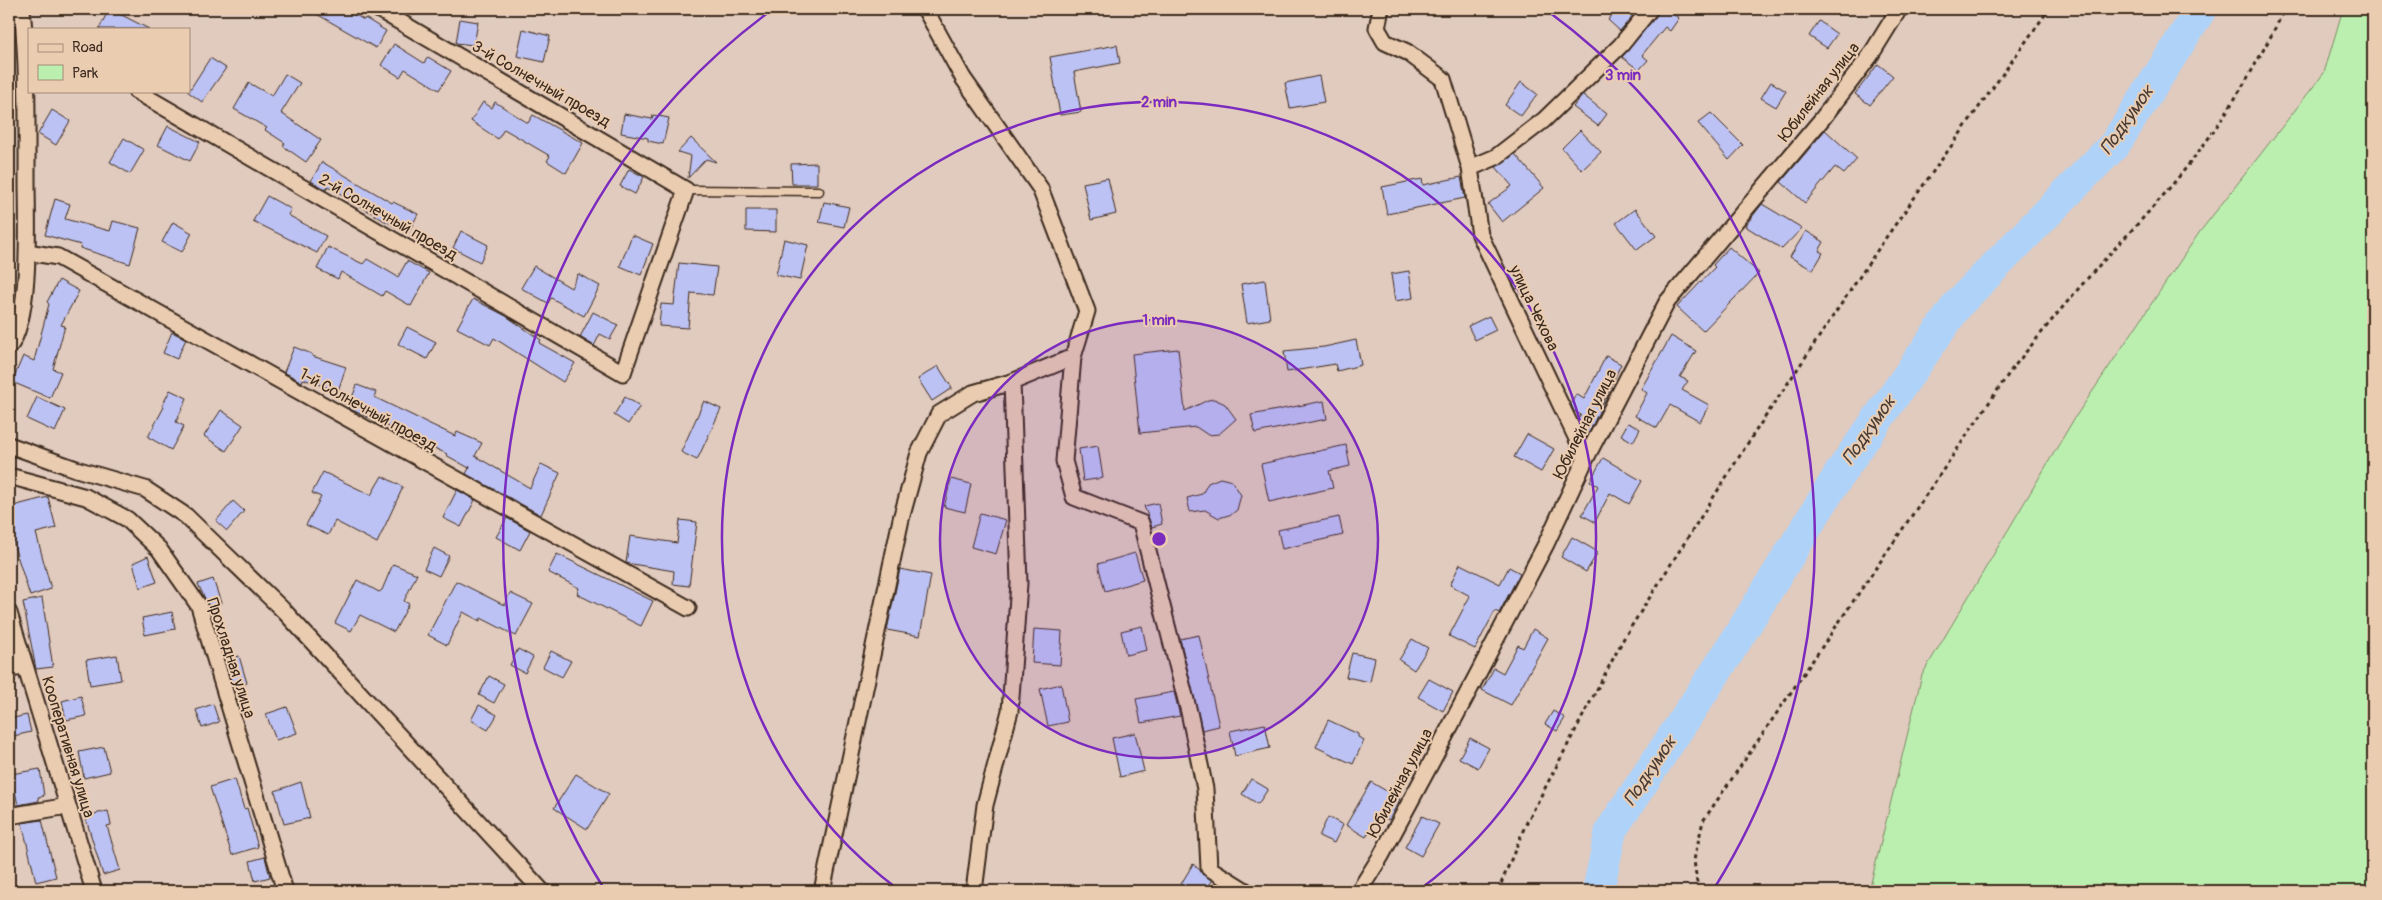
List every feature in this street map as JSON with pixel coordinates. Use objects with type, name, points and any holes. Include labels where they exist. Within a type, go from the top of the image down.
[{"type":"street","points":[[9,347],[15,339],[25,293],[27,252],[28,60],[22,9]]},
{"type":"street","name":"3-й Солнечный проезд","points":[[378,9],[686,190]]},
{"type":"street","points":[[925,9],[963,78],[1040,188],[1087,310],[1073,357],[1064,461],[1074,497],[1141,523],[1189,712],[1205,789],[1209,868],[1246,891]]},
{"type":"street","name":"улица Чехова","points":[[1381,9],[1377,28],[1386,42],[1407,52],[1443,80],[1470,168],[1480,235],[1586,458]]},
{"type":"street","points":[[1470,168],[1496,157],[1544,120],[1621,45],[1650,9]]},
{"type":"street","name":"Юбилейная улица","points":[[1359,891],[1381,856],[1546,544],[1586,458],[1667,302],[1822,120],[1870,56],[1898,9]]},
{"type":"street","name":"2-й Солнечный проезд","points":[[138,92],[623,373],[686,190]]},
{"type":"street","name":"1-й Солнечный проезд","points":[[27,252],[58,257],[688,608]]},
{"type":"street","points":[[822,891],[899,528],[919,453],[939,414],[973,393],[1012,382],[1073,357]]},
{"type":"street","points":[[974,891],[984,805],[1010,711],[1013,672],[1019,583],[1012,382]]},
{"type":"street","points":[[9,444],[76,469],[145,489],[186,516],[284,611],[542,891]]},
{"type":"street","name":"Прохладная улица","points":[[9,476],[86,497],[127,519],[159,549],[199,606],[286,891]]},
{"type":"street","name":"Кооперативная улица","points":[[9,613],[94,891]]},
{"type":"street","points":[[9,669],[24,667]]},
{"type":"street","points":[[9,816],[68,806]]},
{"type":"lane","points":[[686,190],[819,190]]},
{"type":"path","points":[[1498,891],[1525,826],[1624,638],[1753,435],[1884,239],[2049,9]]},
{"type":"path","points":[[1698,891],[1694,860],[1703,821],[2012,368],[2068,300],[2130,234],[2183,172],[2226,113],[2285,9]]},
{"type":"green space","points":[[2343,9],[2373,9],[2373,891],[1869,891],[1922,675],[2074,419],[2199,233],[2324,73]]},
{"type":"building","points":[[110,9],[147,28],[100,28]]},
{"type":"building","points":[[308,9],[347,9],[386,31],[376,48]]},
{"type":"building","points":[[1617,9],[1630,9],[1635,13],[1620,31],[1608,20]]},
{"type":"building","points":[[1659,9],[1665,9],[1679,18],[1670,31],[1665,27],[1642,55],[1648,60],[1639,70],[1622,57],[1657,15]]},
{"type":"building","points":[[460,19],[478,22],[474,45],[456,43]]},
{"type":"building","points":[[1819,21],[1837,34],[1827,48],[1809,36]]},
{"type":"building","points":[[523,29],[550,36],[544,62],[517,56]]},
{"type":"building","points":[[394,44],[424,63],[428,57],[451,71],[439,90],[405,69],[400,77],[381,65]]},
{"type":"building","points":[[1117,45],[1120,63],[1074,72],[1081,112],[1060,115],[1050,57]]},
{"type":"building","points":[[210,58],[226,68],[202,102],[188,92]]},
{"type":"building","points":[[1878,64],[1893,76],[1870,105],[1855,94]]},
{"type":"building","points":[[285,74],[300,83],[281,113],[321,140],[306,162],[283,146],[285,143],[265,130],[267,128],[234,109],[249,83],[272,96]]},
{"type":"building","points":[[1319,76],[1324,102],[1290,108],[1285,83]]},
{"type":"building","points":[[1521,82],[1537,94],[1521,116],[1505,105]]},
{"type":"building","points":[[1771,82],[1786,91],[1776,107],[1761,98]]},
{"type":"building","points":[[1583,95],[1607,114],[1598,126],[1573,107]]},
{"type":"building","points":[[483,102],[492,108],[495,102],[528,123],[533,115],[583,143],[566,173],[547,161],[550,156],[504,129],[498,139],[471,121]]},
{"type":"building","points":[[52,110],[70,121],[56,145],[38,134]]},
{"type":"building","points":[[1711,113],[1743,145],[1729,160],[1698,123]]},
{"type":"building","points":[[624,114],[652,119],[653,115],[669,118],[663,144],[648,141],[648,138],[621,133]]},
{"type":"building","points":[[168,126],[200,142],[190,161],[158,145]]},
{"type":"building","points":[[1580,130],[1601,152],[1582,170],[1562,148]]},
{"type":"building","points":[[1825,130],[1857,159],[1844,174],[1835,167],[1805,203],[1781,182]]},
{"type":"building","points":[[124,138],[144,150],[130,174],[110,162]]},
{"type":"building","points":[[691,138],[716,162],[706,159],[688,178],[691,156],[678,152]]},
{"type":"building","points":[[1515,154],[1544,188],[1502,222],[1488,204],[1512,186],[1496,167]]},
{"type":"building","points":[[322,162],[392,203],[418,214],[408,233],[328,186],[326,190],[311,181]]},
{"type":"building","points":[[817,163],[817,184],[792,184],[791,164]]},
{"type":"building","points":[[629,169],[644,177],[635,194],[620,186]]},
{"type":"building","points":[[1461,177],[1465,198],[1387,214],[1382,187],[1422,179],[1423,185]]},
{"type":"building","points":[[1108,178],[1116,214],[1091,220],[1083,183]]},
{"type":"building","points":[[267,196],[291,209],[288,215],[326,236],[317,253],[253,221]]},
{"type":"building","points":[[55,199],[70,204],[65,219],[110,231],[113,221],[140,228],[130,264],[80,248],[81,245],[45,235]]},
{"type":"building","points":[[824,202],[849,207],[844,227],[819,222]]},
{"type":"building","points":[[1762,204],[1802,228],[1782,249],[1745,226]]},
{"type":"building","points":[[1635,209],[1656,236],[1637,250],[1616,223]]},
{"type":"building","points":[[746,210],[776,210],[776,232],[746,231]]},
{"type":"building","points":[[173,222],[192,233],[182,252],[162,242]]},
{"type":"building","points":[[461,231],[488,245],[480,262],[453,248]]},
{"type":"building","points":[[1806,231],[1824,242],[1819,251],[1823,253],[1813,270],[1790,257]]},
{"type":"building","points":[[632,235],[653,244],[641,275],[620,266]]},
{"type":"building","points":[[784,239],[808,245],[800,280],[776,275]]},
{"type":"building","points":[[328,247],[363,264],[367,259],[398,277],[407,261],[429,273],[411,306],[385,291],[382,296],[341,272],[338,279],[317,269]]},
{"type":"building","points":[[1729,247],[1759,273],[1703,331],[1677,307],[1715,267],[1713,265]]},
{"type":"building","points":[[679,263],[717,267],[713,295],[691,293],[688,328],[659,326],[661,304],[674,305]]},
{"type":"building","points":[[534,266],[571,288],[578,274],[600,286],[584,316],[551,298],[548,303],[521,288]]},
{"type":"building","points":[[1522,269],[1527,285],[1516,289],[1509,274]]},
{"type":"building","points":[[1409,271],[1413,298],[1395,301],[1391,274]]},
{"type":"building","points":[[59,280],[79,291],[61,325],[65,326],[53,369],[61,372],[50,398],[12,382],[23,356],[34,361],[49,304],[47,302]]},
{"type":"building","points":[[1265,280],[1270,319],[1247,323],[1241,284]]},
{"type":"building","points":[[473,299],[506,316],[541,340],[539,343],[575,363],[563,382],[494,338],[490,345],[457,328]]},
{"type":"building","points":[[593,312],[618,325],[610,339],[600,334],[594,346],[580,337]]},
{"type":"building","points":[[1489,316],[1496,330],[1475,340],[1468,326]]},
{"type":"building","points":[[407,327],[436,342],[427,359],[398,344]]},
{"type":"building","points":[[172,332],[186,339],[177,359],[163,353]]},
{"type":"building","points":[[1671,336],[1696,351],[1680,377],[1688,381],[1682,390],[1709,405],[1700,422],[1670,405],[1657,428],[1635,416],[1647,393],[1641,389]]},
{"type":"building","points":[[1356,340],[1361,365],[1337,371],[1335,364],[1287,372],[1284,351],[1324,347]]},
{"type":"building","points":[[294,347],[312,354],[312,356],[346,367],[338,391],[303,379],[302,382],[284,372]]},
{"type":"building","points":[[1178,349],[1185,411],[1214,399],[1225,404],[1236,419],[1219,434],[1208,435],[1196,427],[1140,433],[1132,354]]},
{"type":"building","points":[[1606,356],[1621,364],[1589,433],[1583,429],[1578,419],[1581,415],[1574,411],[1571,404],[1576,394],[1584,399]]},
{"type":"building","points":[[938,366],[952,388],[932,401],[918,379]]},
{"type":"building","points":[[357,385],[376,392],[374,397],[455,436],[457,432],[482,443],[475,456],[530,488],[541,464],[560,473],[541,515],[466,474],[469,468],[447,454],[348,408]]},
{"type":"building","points":[[170,390],[187,398],[176,422],[184,426],[171,450],[148,437],[164,407],[162,406]]},
{"type":"building","points":[[37,397],[65,410],[55,432],[27,419]]},
{"type":"building","points":[[625,397],[640,406],[628,424],[614,415]]},
{"type":"building","points":[[704,401],[721,409],[697,460],[681,452]]},
{"type":"building","points":[[1324,401],[1327,419],[1255,433],[1251,415]]},
{"type":"building","points":[[221,410],[243,425],[226,451],[204,436]]},
{"type":"building","points":[[1628,423],[1640,429],[1633,442],[1621,435]]},
{"type":"building","points":[[1527,434],[1554,449],[1541,472],[1514,457]]},
{"type":"building","points":[[1346,445],[1350,466],[1329,471],[1333,488],[1269,502],[1261,464]]},
{"type":"building","points":[[1098,446],[1103,478],[1083,481],[1079,449]]},
{"type":"building","points":[[1603,458],[1642,481],[1629,504],[1610,493],[1595,522],[1582,515],[1598,486],[1590,481]]},
{"type":"building","points":[[323,472],[371,495],[382,476],[403,487],[377,543],[335,521],[328,535],[306,525],[321,497],[312,493]]},
{"type":"building","points":[[1220,478],[1232,481],[1241,495],[1237,510],[1232,514],[1219,518],[1205,510],[1190,512],[1187,498],[1202,494],[1208,483]]},
{"type":"building","points":[[951,479],[971,484],[965,512],[944,507]]},
{"type":"building","points":[[457,490],[475,500],[461,527],[443,518]]},
{"type":"building","points":[[48,497],[56,528],[36,533],[51,589],[30,596],[15,549],[9,519],[9,507]]},
{"type":"building","points":[[233,501],[244,511],[227,531],[216,521]]},
{"type":"building","points":[[1158,503],[1162,524],[1152,527],[1144,506]]},
{"type":"building","points":[[980,513],[1006,520],[996,554],[971,547]]},
{"type":"building","points":[[1339,517],[1343,535],[1282,549],[1278,530]]},
{"type":"building","points":[[507,518],[530,531],[520,550],[496,537]]},
{"type":"building","points":[[680,520],[697,522],[689,586],[673,584],[674,571],[626,563],[630,536],[677,543]]},
{"type":"building","points":[[1572,537],[1598,552],[1586,572],[1561,557]]},
{"type":"building","points":[[434,548],[449,556],[439,576],[424,569]]},
{"type":"building","points":[[1135,553],[1143,580],[1105,591],[1098,564]]},
{"type":"building","points":[[557,554],[653,601],[641,626],[577,594],[579,588],[548,572]]},
{"type":"building","points":[[148,556],[157,582],[140,588],[133,563]]},
{"type":"building","points":[[393,564],[417,574],[404,601],[409,604],[394,632],[360,615],[351,631],[335,623],[357,580],[379,592],[382,590]]},
{"type":"building","points":[[1460,564],[1500,584],[1509,567],[1520,573],[1499,613],[1495,611],[1475,649],[1449,636],[1470,596],[1450,585]]},
{"type":"building","points":[[900,569],[931,575],[920,636],[887,630]]},
{"type":"building","points":[[213,579],[221,603],[209,607],[198,584]]},
{"type":"building","points":[[456,581],[504,605],[510,593],[533,604],[516,636],[481,618],[480,621],[463,612],[447,645],[428,635]]},
{"type":"building","points":[[42,598],[53,667],[36,669],[23,602]]},
{"type":"building","points":[[172,612],[175,629],[145,635],[142,618]]},
{"type":"building","points":[[1142,626],[1147,650],[1126,655],[1121,631]]},
{"type":"building","points":[[1034,629],[1062,631],[1060,665],[1032,663]]},
{"type":"building","points":[[1533,629],[1548,638],[1511,705],[1482,690],[1494,668],[1503,673],[1518,645],[1523,648]]},
{"type":"building","points":[[1199,635],[1219,726],[1202,730],[1180,639]]},
{"type":"building","points":[[1412,639],[1428,648],[1414,670],[1399,660]]},
{"type":"building","points":[[518,649],[533,657],[525,673],[510,665]]},
{"type":"building","points":[[551,651],[571,661],[562,677],[543,667]]},
{"type":"building","points":[[1352,653],[1375,658],[1370,682],[1346,677]]},
{"type":"building","points":[[117,655],[121,680],[90,685],[86,660]]},
{"type":"building","points":[[239,656],[247,683],[233,687],[225,661]]},
{"type":"building","points":[[489,676],[504,684],[494,703],[479,695]]},
{"type":"building","points":[[1429,679],[1453,692],[1443,711],[1418,697]]},
{"type":"building","points":[[1061,684],[1068,722],[1048,726],[1040,689]]},
{"type":"building","points":[[1174,692],[1180,716],[1141,723],[1136,699]]},
{"type":"building","points":[[81,696],[86,716],[66,720],[62,701]]},
{"type":"building","points":[[213,704],[219,722],[202,728],[196,710]]},
{"type":"building","points":[[479,705],[497,715],[488,730],[471,720]]},
{"type":"building","points":[[287,707],[297,733],[276,740],[266,714]]},
{"type":"building","points":[[1553,711],[1565,718],[1557,731],[1545,724]]},
{"type":"building","points":[[27,715],[31,732],[9,737],[9,719]]},
{"type":"building","points":[[1328,720],[1358,734],[1358,737],[1364,740],[1353,764],[1316,747]]},
{"type":"building","points":[[1265,724],[1270,748],[1235,756],[1230,731]]},
{"type":"building","points":[[1135,733],[1144,771],[1120,777],[1112,738]]},
{"type":"building","points":[[1470,738],[1489,748],[1478,768],[1459,758]]},
{"type":"building","points":[[104,747],[110,772],[84,778],[79,752]]},
{"type":"building","points":[[40,769],[44,796],[38,797],[39,801],[18,805],[11,774]]},
{"type":"building","points":[[576,774],[609,794],[587,829],[554,808]]},
{"type":"building","points":[[235,779],[244,809],[247,808],[258,847],[232,855],[210,787]]},
{"type":"building","points":[[1251,779],[1268,789],[1258,804],[1242,794]]},
{"type":"building","points":[[301,782],[310,818],[284,824],[275,791]]},
{"type":"building","points":[[1371,782],[1400,799],[1389,820],[1379,815],[1366,837],[1346,825]]},
{"type":"building","points":[[108,811],[111,825],[107,826],[120,870],[103,875],[85,816]]},
{"type":"building","points":[[1422,816],[1439,824],[1421,856],[1405,847]]},
{"type":"building","points":[[1328,817],[1343,825],[1334,843],[1319,836]]},
{"type":"building","points":[[42,820],[56,877],[36,882],[22,823]]},
{"type":"building","points":[[265,857],[270,877],[255,881],[250,861]]},
{"type":"building","points":[[1193,864],[1212,881],[1205,891],[1192,891],[1181,884]]},
{"type":"waterway","name":"Подкумок","points":[[1598,891],[1611,830],[1725,658],[1842,470],[1958,304],[2115,144],[2201,9]]}]
